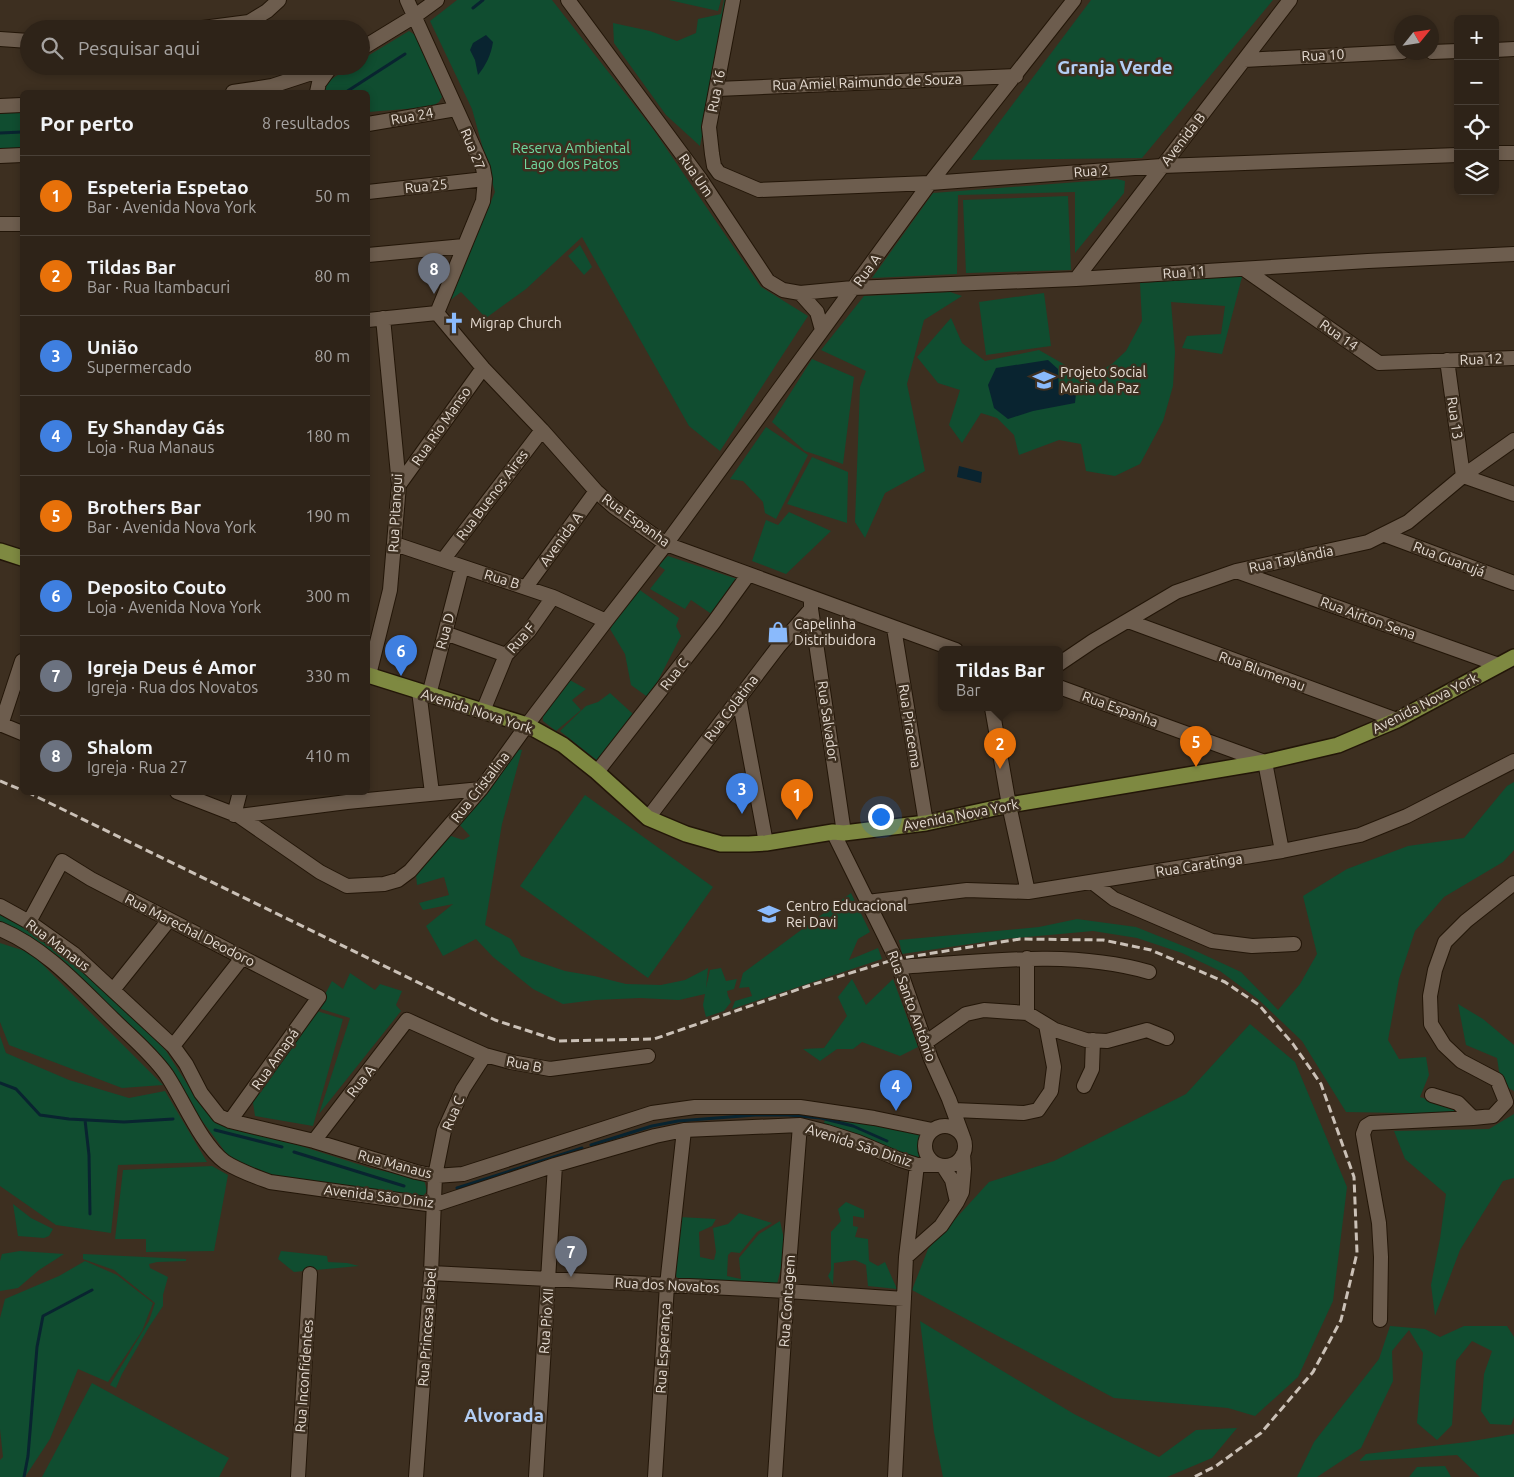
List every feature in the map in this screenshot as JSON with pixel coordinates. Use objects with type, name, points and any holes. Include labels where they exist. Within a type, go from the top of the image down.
[{"type":"main road","points":[[0,551],[20,557]]},
{"type":"main road","name":"Avenida Nova York","points":[[370,676],[527,725],[563,745],[597,772],[648,818],[686,834],[721,844],[766,843],[926,824],[1009,805],[1265,762],[1338,745],[1397,720],[1514,657]]},
{"type":"street","points":[[252,20],[267,11],[279,0]]},
{"type":"street","name":"Rua 27","points":[[407,0],[483,168],[485,179],[483,201],[437,313]]},
{"type":"street","points":[[370,44],[437,0]]},
{"type":"street","name":"Rua Um","points":[[568,0],[701,180],[768,281],[783,290],[800,293],[853,288]]},
{"type":"street","name":"Rua 16","points":[[714,166],[709,127],[733,0]]},
{"type":"street","name":"Rua A","points":[[666,544],[930,183],[1074,0]]},
{"type":"street","name":"Avenida B","points":[[1076,279],[1290,0]]},
{"type":"street","points":[[0,39],[20,40]]},
{"type":"street","points":[[1499,50],[1514,49]]},
{"type":"street","points":[[1439,52],[1454,51]]},
{"type":"street","name":"Rua 10","points":[[1244,60],[1394,52]]},
{"type":"street","points":[[247,90],[272,86],[307,75]]},
{"type":"street","points":[[318,90],[326,75]]},
{"type":"street","name":"Rua Amiel Raimundo de Souza","points":[[717,89],[1016,76]]},
{"type":"street","points":[[0,106],[20,105]]},
{"type":"street","name":"Rua 24","points":[[370,124],[456,109]]},
{"type":"street","points":[[1499,153],[1514,152]]},
{"type":"street","points":[[0,156],[20,155]]},
{"type":"street","name":"Rua 2","points":[[714,166],[719,173],[726,177],[760,190],[930,183],[1162,166],[1454,155]]},
{"type":"street","points":[[701,180],[714,166]]},
{"type":"street","name":"Rua 25","points":[[370,192],[485,179]]},
{"type":"street","points":[[0,224],[20,224]]},
{"type":"street","points":[[370,255],[464,246]]},
{"type":"street","name":"Rua 11","points":[[853,288],[1076,279],[1514,254]]},
{"type":"street","name":"Rua 14","points":[[1244,269],[1379,363],[1447,360]]},
{"type":"street","points":[[800,293],[817,312],[822,330]]},
{"type":"street","points":[[370,320],[437,313]]},
{"type":"street","name":"Rua Espanha","points":[[437,313],[483,368],[542,430],[596,491],[666,544],[748,574],[811,604],[894,628],[945,646]]},
{"type":"street","name":"Rua Pitangui","points":[[370,667],[390,590],[399,485],[383,318]]},
{"type":"street","name":"Rua 12","points":[[1447,360],[1514,358]]},
{"type":"street","name":"Rua 13","points":[[1447,360],[1463,476]]},
{"type":"street","name":"Rua Rio Manso","points":[[399,485],[483,368]]},
{"type":"street","name":"Rua Buenos Aires","points":[[442,560],[542,430]]},
{"type":"street","name":"Rua Taylândia","points":[[1063,661],[1093,641],[1176,592],[1236,571],[1368,542],[1385,535],[1408,522],[1463,476],[1514,440]]},
{"type":"street","points":[[1463,476],[1514,494]]},
{"type":"street","name":"Avenida A","points":[[526,587],[596,491]]},
{"type":"street","name":"Rua Guarujá","points":[[1385,535],[1514,584]]},
{"type":"street","name":"Rua B","points":[[395,544],[554,597],[606,621]]},
{"type":"street","name":"Rua Cristalina","points":[[185,795],[236,816],[320,872],[347,886],[384,884],[398,880],[410,871],[481,789],[527,725],[666,544]]},
{"type":"street","name":"Rua D","points":[[424,693],[445,633],[462,567]]},
{"type":"street","name":"Rua Airton Sena","points":[[1236,571],[1499,665]]},
{"type":"street","name":"Rua C","points":[[597,772],[696,646],[748,574]]},
{"type":"street","name":"Rua F","points":[[483,711],[506,655],[529,631],[554,597]]},
{"type":"street","name":"Rua Colatina","points":[[648,818],[811,604]]},
{"type":"street","name":"Rua Salvador","points":[[811,604],[839,833]]},
{"type":"street","name":"Rua Blumenau","points":[[1128,621],[1397,720]]},
{"type":"street","name":"Rua Piracema","points":[[894,628],[926,824]]},
{"type":"street","points":[[445,633],[506,655]]},
{"type":"street","points":[[20,667],[1,724],[20,732]]},
{"type":"street","name":"Rua Espanha","points":[[1063,688],[1265,762]]},
{"type":"street","points":[[424,693],[432,793]]},
{"type":"street","points":[[739,698],[766,843]]},
{"type":"street","points":[[993,711],[1009,805],[1028,892]]},
{"type":"street","name":"Rua Caratinga","points":[[867,902],[966,890],[1028,892],[1282,851],[1360,835],[1407,816],[1514,761]]},
{"type":"street","points":[[1265,762],[1282,851]]},
{"type":"street","points":[[240,795],[236,816],[347,797],[481,789]]},
{"type":"street","name":"Rua Santo Antônio","points":[[839,833],[867,902],[896,959],[931,1059],[952,1104],[963,1137]]},
{"type":"street","name":"Rua Marechal Deodoro","points":[[30,922],[62,861],[91,879],[319,997]]},
{"type":"street","points":[[1092,882],[1114,899],[1212,940],[1252,946],[1294,944]]},
{"type":"street","points":[[1380,1320],[1381,1257],[1379,1223],[1364,1134],[1366,1126],[1371,1123],[1494,1116],[1506,1102],[1497,1080],[1461,1061],[1444,1045],[1431,1024],[1430,996],[1435,970],[1445,942],[1466,921],[1514,882]]},
{"type":"street","name":"Rua Manaus","points":[[0,906],[30,922],[74,954],[173,1046],[186,1064],[201,1093],[219,1116],[230,1122],[314,1141],[416,1172],[435,1176],[463,1174],[652,1113],[695,1107],[800,1107],[934,1128]]},
{"type":"street","points":[[113,990],[169,920]]},
{"type":"street","name":"Avenida São Diniz","points":[[0,929],[32,946],[52,960],[146,1050],[165,1073],[209,1146],[224,1161],[244,1173],[270,1182],[434,1205],[555,1165],[655,1136],[684,1130],[800,1126],[843,1137],[917,1165],[941,1166]]},
{"type":"street","points":[[173,1046],[242,958]]},
{"type":"street","points":[[899,967],[1027,958],[1100,961],[1149,972]]},
{"type":"street","points":[[1027,958],[1027,1013]]},
{"type":"street","name":"Rua Amapá","points":[[230,1122],[319,997]]},
{"type":"street","points":[[925,1043],[966,1014],[984,1010],[1027,1013],[1055,1030],[1086,1040],[1107,1041],[1147,1030],[1167,1038]]},
{"type":"street","name":"Rua A","points":[[314,1141],[407,1020]]},
{"type":"street","name":"Rua B","points":[[407,1020],[485,1055],[550,1069],[648,1056]]},
{"type":"street","points":[[957,1202],[952,1180],[941,1166],[928,1158],[924,1146],[925,1140],[952,1104],[1024,1113],[1038,1110],[1051,1091],[1054,1067],[1046,1025]]},
{"type":"street","points":[[1084,1086],[1092,1069],[1093,1040]]},
{"type":"street","name":"Rua C","points":[[435,1176],[444,1131],[463,1089],[485,1055]]},
{"type":"street","points":[[1432,1095],[1458,1104],[1473,1118]]},
{"type":"street","name":"Rua Contagem","points":[[776,1477],[787,1291],[800,1126]]},
{"type":"street","points":[[906,1258],[941,1226],[962,1192],[965,1145],[963,1137],[949,1126],[934,1128]]},
{"type":"street","name":"Rua Esperança","points":[[655,1477],[667,1285],[684,1130]]},
{"type":"street","points":[[941,1166],[953,1164],[963,1154]]},
{"type":"street","name":"Rua Pio XII","points":[[536,1477],[555,1165]]},
{"type":"street","points":[[895,1477],[906,1258],[917,1165]]},
{"type":"street","name":"Rua Princesa Isabel","points":[[416,1477],[431,1273],[435,1176]]},
{"type":"street","name":"Rua dos Novatos","points":[[431,1273],[904,1298]]},
{"type":"street","name":"Rua Inconfidentes","points":[[298,1477],[310,1274]]},
{"type":"green space","name":"Reserva Ambiental Lago dos Patos","points":[[457,0],[552,0],[653,129],[761,287],[808,316],[720,451],[689,426],[582,237],[526,289],[486,318],[461,292],[448,302],[495,192],[472,109],[430,21]]},
{"type":"green space","points":[[669,0],[721,0],[718,11]]},
{"type":"green space","points":[[724,0],[728,0],[700,146],[666,115],[614,43],[613,23],[650,31],[677,41],[696,33],[698,19],[721,14]]},
{"type":"green space","points":[[1091,0],[1273,0],[1142,158],[971,160]]},
{"type":"green space","points":[[409,31],[415,35],[442,97],[439,102],[431,107],[370,112],[370,90],[323,90],[327,82],[338,75],[370,75],[370,55]]},
{"type":"green space","points":[[20,112],[20,148],[0,149],[0,113]]},
{"type":"green space","points":[[1117,179],[1125,181],[1124,193],[1075,253],[1075,192],[958,195],[957,274],[872,278],[933,193]]},
{"type":"green space","points":[[1068,196],[1071,270],[966,273],[963,200]]},
{"type":"green space","points":[[580,245],[592,267],[584,275],[568,256]]},
{"type":"green space","points":[[1242,277],[1222,354],[1182,348],[1187,336],[1221,334],[1225,306],[1171,302],[1175,352],[1173,386],[1163,421],[1140,464],[1115,476],[1086,471],[1081,444],[1059,440],[1019,455],[1014,435],[997,418],[981,413],[962,443],[949,425],[960,390],[938,383],[917,357],[951,318],[962,343],[985,361],[1039,350],[1088,378],[1112,364],[1126,351],[1142,321],[1140,283]]},
{"type":"green space","points":[[950,292],[962,296],[924,320],[907,384],[925,471],[885,493],[865,538],[855,522],[860,387],[866,371],[821,350],[864,296]]},
{"type":"green space","points":[[1044,293],[1051,346],[986,355],[979,302]]},
{"type":"green space","points":[[812,359],[854,377],[843,464],[805,451],[772,422]]},
{"type":"green space","points":[[766,427],[808,455],[776,519],[765,513],[763,502],[743,481],[730,479]]},
{"type":"green space","points":[[812,457],[848,472],[847,523],[787,504]]},
{"type":"green space","points":[[789,512],[831,531],[786,574],[752,561],[766,520],[778,525]]},
{"type":"green space","points":[[668,556],[737,579],[713,615],[691,600],[685,609],[650,589],[665,570],[658,565]]},
{"type":"green space","points":[[637,588],[679,618],[676,626],[681,636],[649,698],[631,685],[625,654],[610,629]]},
{"type":"green space","points":[[568,679],[586,689],[572,700],[581,710],[556,731],[543,721],[543,711]]},
{"type":"green space","points":[[610,693],[634,715],[600,763],[560,731],[586,706],[598,702]]},
{"type":"green space","points":[[516,749],[522,750],[502,824],[485,925],[511,939],[521,956],[565,971],[626,984],[661,985],[685,980],[708,968],[706,988],[710,970],[721,968],[726,981],[737,979],[734,989],[727,991],[731,1002],[724,1011],[706,1017],[703,1005],[705,994],[679,1000],[640,998],[595,1000],[563,1004],[533,989],[493,957],[476,939],[443,956],[426,926],[453,904],[423,910],[419,903],[449,895],[444,877],[417,885],[416,875],[448,835],[463,840],[470,836],[459,824]]},
{"type":"green space","points":[[1514,782],[1514,850],[1503,862],[1444,897],[1415,931],[1399,979],[1388,1040],[1399,1059],[1426,1057],[1429,1075],[1420,1097],[1453,1108],[1458,1114],[1346,1112],[1302,1041],[1259,1000],[1220,971],[1182,953],[1137,938],[1093,931],[1004,939],[902,954],[899,940],[1039,927],[1077,919],[1136,927],[1241,972],[1278,1010],[1300,984],[1317,954],[1303,896],[1347,869],[1408,846],[1464,838],[1507,786]]},
{"type":"green space","points":[[585,795],[713,887],[648,978],[520,886]]},
{"type":"green space","points":[[851,893],[870,932],[858,939],[849,960],[878,948],[882,959],[732,1009],[735,1001],[752,996],[749,987],[739,988],[743,973]]},
{"type":"green space","points":[[0,913],[48,940],[118,1001],[166,1051],[200,1104],[228,1127],[298,1145],[370,1168],[424,1180],[427,1191],[421,1199],[276,1176],[232,1161],[194,1110],[155,1049],[57,959],[0,922]]},
{"type":"green space","points":[[0,943],[31,953],[163,1085],[122,1088],[9,1045],[0,1022]]},
{"type":"green space","points":[[350,973],[375,990],[380,984],[402,991],[396,1005],[401,1011],[319,1114],[350,1018],[318,1008],[332,981],[343,989]]},
{"type":"green space","points":[[852,979],[866,1005],[893,979],[918,1047],[900,1056],[862,1042],[853,1049],[837,1049],[820,1061],[803,1049],[824,1048],[847,1016],[838,997]]},
{"type":"green space","points":[[1458,1004],[1483,1019],[1514,1045],[1514,1091],[1501,1084],[1497,1058],[1466,1045]]},
{"type":"green space","points":[[317,1011],[343,1019],[313,1126],[255,1116],[252,1096]]},
{"type":"green space","points":[[1250,1024],[1295,1062],[1347,1187],[1333,1301],[1298,1377],[1255,1416],[1228,1408],[1114,1398],[912,1290],[928,1249],[989,1182],[1054,1161],[1186,1094]]},
{"type":"green space","points":[[0,1036],[6,1053],[69,1080],[129,1098],[165,1091],[207,1162],[118,1165],[111,1233],[56,1225],[0,1186]]},
{"type":"green space","points":[[1514,1114],[1514,1178],[1503,1181],[1460,1250],[1435,1316],[1431,1285],[1446,1194],[1405,1159],[1394,1131],[1489,1129]]},
{"type":"green space","points":[[827,1116],[923,1132],[918,1146],[920,1159],[888,1149],[853,1133],[823,1125]]},
{"type":"green space","points":[[212,1166],[228,1175],[214,1251],[146,1252],[146,1239],[115,1239],[123,1170]]},
{"type":"green space","points":[[846,1202],[864,1210],[864,1218],[853,1216],[853,1226],[858,1227],[855,1237],[868,1239],[869,1261],[878,1266],[885,1262],[897,1289],[868,1286],[866,1265],[855,1260],[834,1263],[833,1285],[828,1276],[831,1270],[831,1232],[841,1221],[838,1209]]},
{"type":"green space","points":[[13,1204],[31,1218],[53,1229],[49,1236],[44,1238],[18,1236]]},
{"type":"green space","points":[[739,1213],[772,1223],[757,1232],[740,1253],[731,1252],[728,1255],[727,1276],[741,1279],[739,1258],[759,1234],[780,1221],[786,1248],[777,1284],[679,1279],[672,1273],[679,1217],[716,1219],[712,1226],[699,1232],[700,1257],[714,1260],[716,1252],[713,1228],[728,1224]]},
{"type":"green space","points":[[20,1251],[64,1254],[39,1270],[18,1288],[0,1291],[0,1261],[2,1254]]},
{"type":"green space","points":[[281,1251],[327,1256],[328,1262],[359,1266],[294,1272],[278,1259]]},
{"type":"green space","points":[[83,1254],[186,1259],[186,1261],[149,1264],[150,1268],[168,1277],[163,1295],[163,1306],[122,1374],[116,1388],[110,1385],[149,1321],[155,1303],[114,1270],[83,1259]]},
{"type":"green space","points":[[85,1261],[117,1275],[153,1303],[142,1331],[108,1382],[78,1369],[50,1439],[25,1477],[0,1477],[0,1460],[3,1457],[0,1429],[0,1318],[5,1299],[59,1276]]},
{"type":"green space","points":[[920,1321],[1074,1414],[1159,1457],[1196,1430],[1237,1428],[1212,1458],[1167,1477],[943,1477],[934,1432]]},
{"type":"green space","points":[[1390,1326],[1425,1329],[1440,1337],[1464,1326],[1507,1326],[1514,1337],[1514,1417],[1511,1425],[1490,1424],[1481,1411],[1484,1374],[1492,1351],[1472,1341],[1456,1361],[1452,1425],[1437,1440],[1417,1423],[1423,1353],[1409,1330],[1392,1351],[1393,1381],[1361,1448],[1317,1477],[1297,1477],[1314,1442],[1379,1359]]},
{"type":"green space","points":[[92,1383],[229,1458],[219,1477],[42,1477]]},
{"type":"green space","points":[[1514,1434],[1514,1477],[1480,1477],[1457,1455],[1359,1461],[1366,1454],[1467,1442]]},
{"type":"green space","points":[[1445,1466],[1451,1477],[1409,1477],[1417,1467]]},
{"type":"water","points":[[486,35],[493,42],[492,47],[488,60],[478,75],[475,60],[470,50],[473,43]]},
{"type":"water","points":[[1048,360],[1058,369],[1059,393],[1076,394],[1075,403],[1033,411],[1008,419],[994,408],[988,385],[996,368]]},
{"type":"water","points":[[959,466],[982,472],[981,483],[957,477]]},
{"type":"waterway","points":[[473,8],[483,0]]},
{"type":"waterway","points":[[349,90],[405,54]]},
{"type":"waterway","points":[[0,133],[20,132]]},
{"type":"waterway","points":[[0,1083],[16,1089],[40,1115],[69,1119],[124,1122],[173,1119]]},
{"type":"waterway","points":[[591,1145],[652,1126],[678,1121],[755,1115],[821,1118],[853,1126],[887,1141]]},
{"type":"waterway","points":[[85,1120],[89,1155],[90,1214]]},
{"type":"waterway","points":[[215,1130],[282,1147]]},
{"type":"waterway","points":[[457,1188],[582,1148]]},
{"type":"waterway","points":[[294,1152],[404,1186]]},
{"type":"waterway","points":[[24,1477],[28,1456],[37,1347],[43,1316],[92,1290]]},
{"type":"railway","points":[[0,781],[20,789]]},
{"type":"railway","points":[[33,795],[495,1020],[559,1041],[654,1039],[808,986],[896,959],[1020,939],[1103,940],[1151,950],[1225,982],[1259,1005],[1293,1044],[1321,1084],[1354,1177],[1357,1253],[1341,1320],[1313,1372],[1261,1433],[1216,1466],[1194,1477]]},
{"type":"place","name":"Shalom","points":[[434,294]]},
{"type":"place","name":"Migrap Church","points":[[454,323]]},
{"type":"place","name":"Projeto Social Maria da Paz","points":[[1044,380]]},
{"type":"place","name":"Capelinha Distribuidora","points":[[778,632]]},
{"type":"place","name":"Deposito Couto","points":[[401,676]]},
{"type":"place","name":"Brothers Bar","points":[[1196,767]]},
{"type":"place","name":"Tildas Bar","points":[[1000,769]]},
{"type":"place","name":"União","points":[[742,814]]},
{"type":"place","name":"Espeteria Espetao","points":[[797,820]]},
{"type":"place","name":"Centro Educacional Rei Davi","points":[[769,914]]},
{"type":"place","name":"Ey Shanday Gás","points":[[896,1111]]},
{"type":"place","name":"Igreja Deus é Amor","points":[[571,1277]]},
{"type":"district","name":"Granja Verde","points":[[1115,67]]},
{"type":"district","name":"Alvorada","points":[[504,1415]]}]
